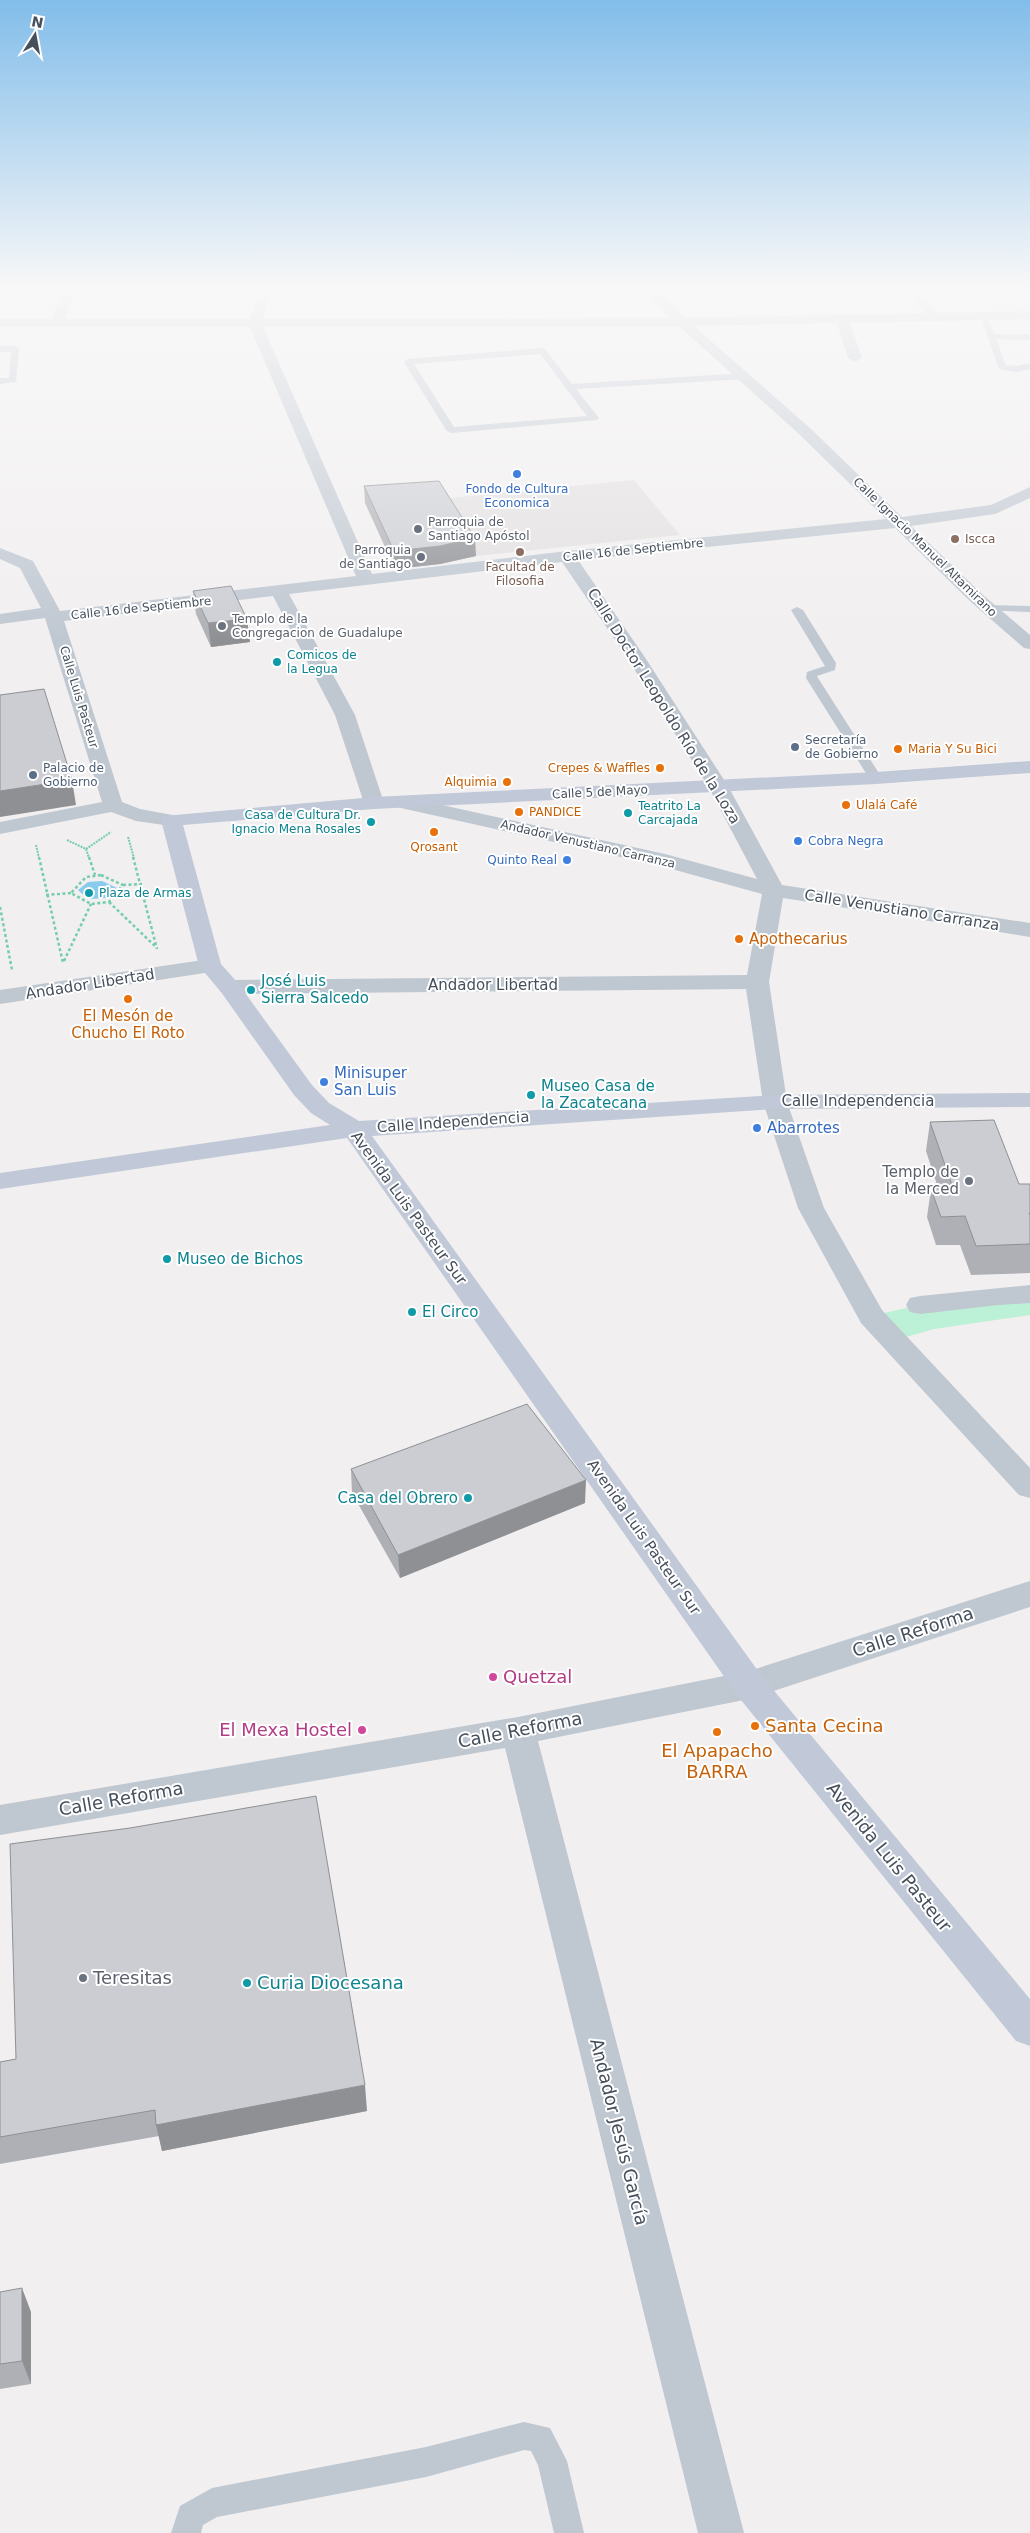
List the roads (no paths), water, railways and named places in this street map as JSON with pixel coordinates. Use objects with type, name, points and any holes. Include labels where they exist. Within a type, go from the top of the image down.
[{"type":"street","points":[[290,404],[367,581]]},
{"type":"street","name":"Calle Ignacio Manuel Altamirano","points":[[776,404],[828,452],[897,523],[988,608],[1030,644]]},
{"type":"street","name":"Calle 16 de Septiembre","points":[[0,619],[279,592],[568,556],[897,523],[995,509],[1030,492]]},
{"type":"street","name":"Calle Luis Pasteur","points":[[0,554],[27,565],[53,615],[113,806]]},
{"type":"street","name":"Calle Doctor Leopoldo Río de la Loza","points":[[568,556],[636,656],[718,786],[774,890]]},
{"type":"street","points":[[279,592],[345,715],[374,803]]},
{"type":"street","name":"Calle 5 de Mayo","points":[[171,820],[374,803],[876,778],[1030,767]]},
{"type":"street","name":"Andador Venustiano Carranza","points":[[401,802],[665,860],[774,890]]},
{"type":"street","points":[[0,828],[113,806],[136,815],[171,820]]},
{"type":"street","name":"Avenida Luis Pasteur Sur","points":[[171,820],[210,966],[229,987],[303,1090],[320,1108],[354,1129],[749,1685]]},
{"type":"street","points":[[774,890],[758,982],[775,1102],[811,1208],[871,1316],[892,1341],[1030,1487]]},
{"type":"street","name":"Calle Venustiano Carranza","points":[[774,890],[1030,930]]},
{"type":"street","name":"Andador Libertad","points":[[8,996],[210,966]]},
{"type":"street","name":"Andador Libertad","points":[[229,987],[758,982]]},
{"type":"street","name":"Calle Independencia","points":[[0,1181],[354,1129],[775,1102],[1030,1100]]},
{"type":"street","points":[[920,1305],[1030,1294]]},
{"type":"street","name":"Calle Reforma","points":[[0,1820],[518,1731],[749,1685],[1030,1594]]},
{"type":"street","name":"Avenida Luis Pasteur","points":[[749,1685],[1030,2028]]},
{"type":"street","name":"Andador Jesús García","points":[[518,1731],[721,2533]]},
{"type":"lane","points":[[435,404],[451,430],[594,418],[583,404]]},
{"type":"lane","points":[[988,608],[1030,609]]},
{"type":"lane","points":[[797,610],[830,663],[831,668],[815,672],[812,674],[812,678],[876,778]]},
{"type":"lane","points":[[186,2533],[190,2516],[212,2503],[426,2462],[524,2436],[540,2438],[552,2461],[569,2533]]},
{"type":"water","points":[[102,881],[117,888],[109,898],[88,899],[78,890],[88,882]]},
{"type":"place","name":"Fondo de Cultura Economica","points":[[517,474]]},
{"type":"place","name":"Parroquia de Santiago Apóstol","points":[[418,529]]},
{"type":"place","name":"Iscca","points":[[955,539]]},
{"type":"place","name":"Facultad de Filosofia","points":[[520,552]]},
{"type":"place","name":"Parroquia de Santiago","points":[[421,557]]},
{"type":"place","name":"Templo de la Congregacion de Guadalupe","points":[[222,626]]},
{"type":"place","name":"Comicos de la Legua","points":[[277,662]]},
{"type":"place","name":"Secretaría de Gobierno","points":[[795,747]]},
{"type":"place","name":"Maria Y Su Bici","points":[[898,749]]},
{"type":"place","name":"Crepes & Waffles","points":[[660,768]]},
{"type":"place","name":"Palacio de Gobierno","points":[[33,775]]},
{"type":"place","name":"Alquimia","points":[[507,782]]},
{"type":"place","name":"Ulalá Café","points":[[846,805]]},
{"type":"place","name":"PANDICE","points":[[519,812]]},
{"type":"place","name":"Teatrito La Carcajada","points":[[628,813]]},
{"type":"place","name":"Casa de Cultura Dr. Ignacio Mena Rosales","points":[[371,822]]},
{"type":"place","name":"Qrosant","points":[[434,832]]},
{"type":"place","name":"Cobra Negra","points":[[798,841]]},
{"type":"place","name":"Quinto Real","points":[[567,860]]},
{"type":"place","name":"Plaza de Armas","points":[[89,893]]},
{"type":"place","name":"Apothecarius","points":[[739,939]]},
{"type":"place","name":"José Luis Sierra Salcedo","points":[[251,990]]},
{"type":"place","name":"El Mesón de Chucho El Roto","points":[[128,999]]},
{"type":"place","name":"Minisuper San Luis","points":[[324,1082]]},
{"type":"place","name":"Museo Casa de la Zacatecana","points":[[531,1095]]},
{"type":"place","name":"Abarrotes","points":[[757,1128]]},
{"type":"place","name":"Templo de la Merced","points":[[969,1181]]},
{"type":"place","name":"Museo de Bichos","points":[[167,1259]]},
{"type":"place","name":"El Circo","points":[[412,1312]]},
{"type":"place","name":"Casa del Obrero","points":[[468,1498]]},
{"type":"place","name":"Quetzal","points":[[493,1677]]},
{"type":"place","name":"Santa Cecina","points":[[755,1726]]},
{"type":"place","name":"El Mexa Hostel","points":[[362,1730]]},
{"type":"place","name":"El Apapacho BARRA","points":[[717,1732]]},
{"type":"place","name":"Teresitas","points":[[83,1978]]},
{"type":"place","name":"Curia Diocesana","points":[[247,1983]]}]
